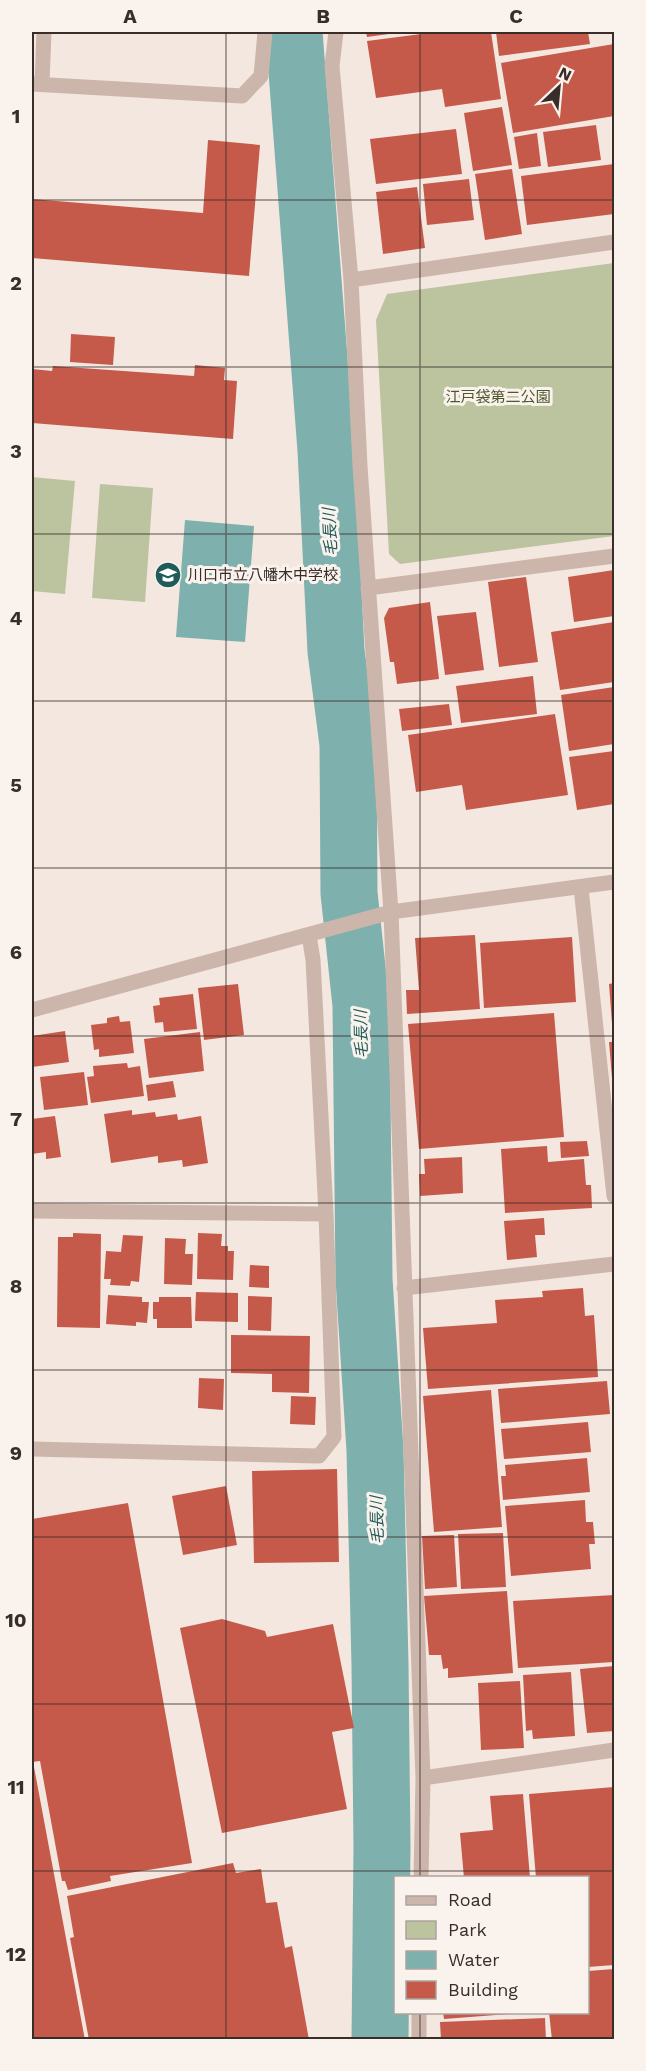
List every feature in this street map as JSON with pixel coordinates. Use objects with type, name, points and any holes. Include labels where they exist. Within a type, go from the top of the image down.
[{"type":"street","points":[[44,32],[37,84],[242,96],[261,76],[265,32]]},
{"type":"street","points":[[336,32],[332,66],[351,280],[368,588],[391,912],[423,1778],[421,1876]]},
{"type":"street","points":[[351,280],[615,242]]},
{"type":"street","points":[[368,588],[615,556]]},
{"type":"street","points":[[32,1010],[391,912],[615,882]]},
{"type":"street","points":[[581,888],[615,1196]]},
{"type":"street","points":[[32,1449],[319,1456],[334,1437],[326,1214],[313,960],[309,934]]},
{"type":"street","points":[[32,1211],[326,1214]]},
{"type":"street","points":[[404,1288],[615,1264]]},
{"type":"street","points":[[423,1778],[615,1750]]},
{"type":"street","points":[[419,2014],[419,2040]]},
{"type":"green space","name":"江戸袋第二公園","points":[[614,263],[614,536],[400,564],[389,554],[376,320],[387,294]]},
{"type":"green space","points":[[32,477],[75,481],[65,594],[32,591]]},
{"type":"green space","points":[[100,484],[153,488],[145,602],[92,598]]},
{"type":"water","points":[[185,520],[254,526],[245,642],[176,637]]},
{"type":"building","points":[[366,32],[396,32],[396,33],[367,37]]},
{"type":"building","points":[[437,32],[491,32],[501,99],[445,107],[442,89],[376,98],[367,41]]},
{"type":"building","points":[[496,32],[588,32],[590,44],[499,56]]},
{"type":"building","points":[[614,44],[614,116],[513,133],[501,63]]},
{"type":"building","points":[[502,107],[512,165],[473,171],[464,113]]},
{"type":"building","points":[[596,125],[601,160],[548,167],[543,132]]},
{"type":"building","points":[[456,129],[462,174],[376,184],[370,139]]},
{"type":"building","points":[[537,133],[541,166],[519,169],[514,137]]},
{"type":"building","points":[[208,140],[260,145],[249,276],[32,258],[32,199],[203,213]]},
{"type":"building","points":[[614,164],[614,214],[527,225],[521,176]]},
{"type":"building","points":[[512,169],[522,234],[485,240],[475,174]]},
{"type":"building","points":[[469,179],[474,220],[427,225],[423,184]]},
{"type":"building","points":[[417,187],[425,248],[383,254],[376,192]]},
{"type":"building","points":[[71,334],[115,337],[113,365],[70,362]]},
{"type":"building","points":[[195,365],[225,368],[224,380],[237,381],[233,439],[32,423],[32,369],[52,371],[53,366],[194,376]]},
{"type":"building","points":[[614,570],[614,616],[574,622],[568,577]]},
{"type":"building","points":[[526,577],[538,662],[499,667],[488,582]]},
{"type":"building","points":[[430,602],[439,679],[397,684],[394,662],[390,662],[384,618],[389,608]]},
{"type":"building","points":[[476,612],[484,670],[445,675],[437,616]]},
{"type":"building","points":[[614,622],[614,682],[560,690],[551,632]]},
{"type":"building","points":[[533,676],[537,714],[461,723],[456,686]]},
{"type":"building","points":[[614,687],[614,744],[569,751],[561,695]]},
{"type":"building","points":[[449,704],[452,725],[402,731],[399,709]]},
{"type":"building","points":[[555,714],[568,795],[466,810],[462,785],[416,792],[408,735]]},
{"type":"building","points":[[614,751],[614,804],[577,810],[569,757]]},
{"type":"building","points":[[475,935],[480,1009],[407,1014],[406,990],[419,990],[415,938]]},
{"type":"building","points":[[572,937],[576,1002],[484,1008],[480,943]]},
{"type":"building","points":[[614,983],[614,1037],[613,1037],[609,984]]},
{"type":"building","points":[[238,984],[244,1035],[204,1040],[198,988]]},
{"type":"building","points":[[193,994],[197,1029],[164,1032],[163,1022],[155,1023],[153,1006],[160,1005],[159,998]]},
{"type":"building","points":[[554,1013],[564,1137],[419,1149],[408,1024]]},
{"type":"building","points":[[119,1016],[120,1022],[130,1021],[134,1053],[99,1057],[99,1049],[94,1050],[91,1025],[107,1023],[107,1018]]},
{"type":"building","points":[[65,1031],[69,1062],[32,1067],[32,1036]]},
{"type":"building","points":[[200,1032],[204,1071],[149,1078],[144,1039]]},
{"type":"building","points":[[609,1042],[614,1042],[614,1077],[612,1078]]},
{"type":"building","points":[[127,1063],[128,1068],[140,1066],[144,1096],[91,1103],[87,1077],[94,1076],[93,1066]]},
{"type":"building","points":[[84,1072],[88,1105],[44,1110],[40,1077]]},
{"type":"building","points":[[173,1081],[176,1097],[148,1101],[146,1085]]},
{"type":"building","points":[[132,1110],[132,1115],[155,1112],[156,1117],[177,1114],[178,1120],[201,1116],[208,1163],[183,1167],[182,1160],[158,1163],[158,1156],[111,1163],[104,1114]]},
{"type":"building","points":[[55,1116],[61,1157],[46,1159],[46,1152],[32,1154],[32,1119]]},
{"type":"building","points":[[587,1141],[589,1156],[561,1158],[560,1142]]},
{"type":"building","points":[[547,1146],[548,1162],[584,1159],[586,1185],[591,1185],[592,1208],[505,1213],[501,1149]]},
{"type":"building","points":[[462,1157],[463,1193],[420,1196],[419,1174],[425,1174],[424,1159]]},
{"type":"building","points":[[544,1218],[545,1235],[535,1235],[537,1257],[507,1260],[504,1221]]},
{"type":"building","points":[[73,1233],[101,1234],[100,1328],[57,1327],[58,1237],[73,1237]]},
{"type":"building","points":[[198,1233],[222,1234],[221,1246],[228,1246],[228,1251],[234,1251],[233,1280],[197,1279]]},
{"type":"building","points":[[123,1235],[143,1236],[139,1282],[131,1281],[130,1286],[110,1285],[111,1279],[104,1279],[106,1251],[121,1252]]},
{"type":"building","points":[[165,1238],[186,1239],[185,1254],[193,1254],[192,1285],[164,1284]]},
{"type":"building","points":[[250,1265],[269,1266],[269,1288],[249,1287]]},
{"type":"building","points":[[583,1288],[585,1316],[594,1315],[598,1377],[428,1389],[423,1328],[497,1323],[495,1300],[543,1297],[542,1291]]},
{"type":"building","points":[[196,1292],[238,1293],[238,1322],[195,1321]]},
{"type":"building","points":[[108,1295],[142,1297],[142,1302],[149,1302],[147,1323],[136,1322],[136,1326],[106,1324]]},
{"type":"building","points":[[248,1296],[272,1297],[271,1331],[248,1330]]},
{"type":"building","points":[[159,1297],[191,1297],[192,1328],[157,1328],[157,1319],[153,1319],[153,1302],[159,1302]]},
{"type":"building","points":[[231,1335],[310,1336],[309,1393],[272,1392],[272,1374],[231,1373]]},
{"type":"building","points":[[199,1378],[224,1379],[223,1410],[198,1408]]},
{"type":"building","points":[[607,1381],[610,1414],[501,1423],[498,1389]]},
{"type":"building","points":[[491,1390],[502,1527],[434,1532],[423,1396]]},
{"type":"building","points":[[291,1396],[316,1397],[315,1425],[290,1424]]},
{"type":"building","points":[[588,1422],[591,1452],[504,1459],[501,1429]]},
{"type":"building","points":[[587,1458],[590,1492],[503,1500],[501,1476],[506,1476],[505,1465]]},
{"type":"building","points":[[337,1469],[339,1562],[254,1563],[252,1471]]},
{"type":"building","points":[[226,1486],[237,1545],[183,1555],[172,1496]]},
{"type":"building","points":[[585,1500],[586,1522],[593,1522],[595,1544],[589,1544],[591,1569],[511,1576],[505,1506]]},
{"type":"building","points":[[128,1503],[192,1863],[110,1876],[111,1881],[68,1890],[65,1881],[62,1881],[40,1761],[32,1762],[32,1519]]},
{"type":"building","points":[[503,1533],[506,1587],[461,1589],[458,1534]]},
{"type":"building","points":[[454,1535],[457,1587],[425,1589],[422,1536]]},
{"type":"building","points":[[507,1591],[513,1673],[448,1678],[448,1668],[443,1669],[441,1655],[429,1655],[424,1596]]},
{"type":"building","points":[[614,1595],[614,1662],[518,1668],[513,1601]]},
{"type":"building","points":[[222,1619],[265,1631],[267,1637],[333,1624],[354,1728],[332,1732],[347,1809],[222,1833],[180,1628]]},
{"type":"building","points":[[614,1666],[614,1731],[587,1733],[580,1669]]},
{"type":"building","points":[[571,1672],[575,1736],[533,1739],[532,1730],[526,1731],[523,1675]]},
{"type":"building","points":[[520,1681],[524,1748],[481,1750],[478,1683]]},
{"type":"building","points":[[34,1767],[85,2040],[32,2040],[32,1768]]},
{"type":"building","points":[[614,1787],[614,1965],[589,1967],[589,1876],[536,1876],[529,1794]]},
{"type":"building","points":[[523,1794],[530,1876],[464,1876],[460,1833],[493,1830],[490,1796]]},
{"type":"building","points":[[233,1863],[236,1873],[261,1869],[266,1903],[277,1902],[285,1948],[292,1946],[309,2040],[89,2040],[70,1938],[74,1937],[67,1896]]},
{"type":"building","points":[[614,1969],[614,2040],[552,2040],[549,2014],[589,2014],[589,1971]]},
{"type":"building","points":[[443,2014],[509,2014],[444,2019]]},
{"type":"building","points":[[545,2018],[546,2040],[441,2040],[440,2022]]},
{"type":"waterway","name":"毛長川","points":[[294,32],[326,450],[336,651],[348,744],[349,893],[361,1005],[364,1279],[375,1450],[380,1665],[382,1847],[380,2040]]},
{"type":"place","name":"川口市立八幡木中学校","points":[[168,575]]}]
